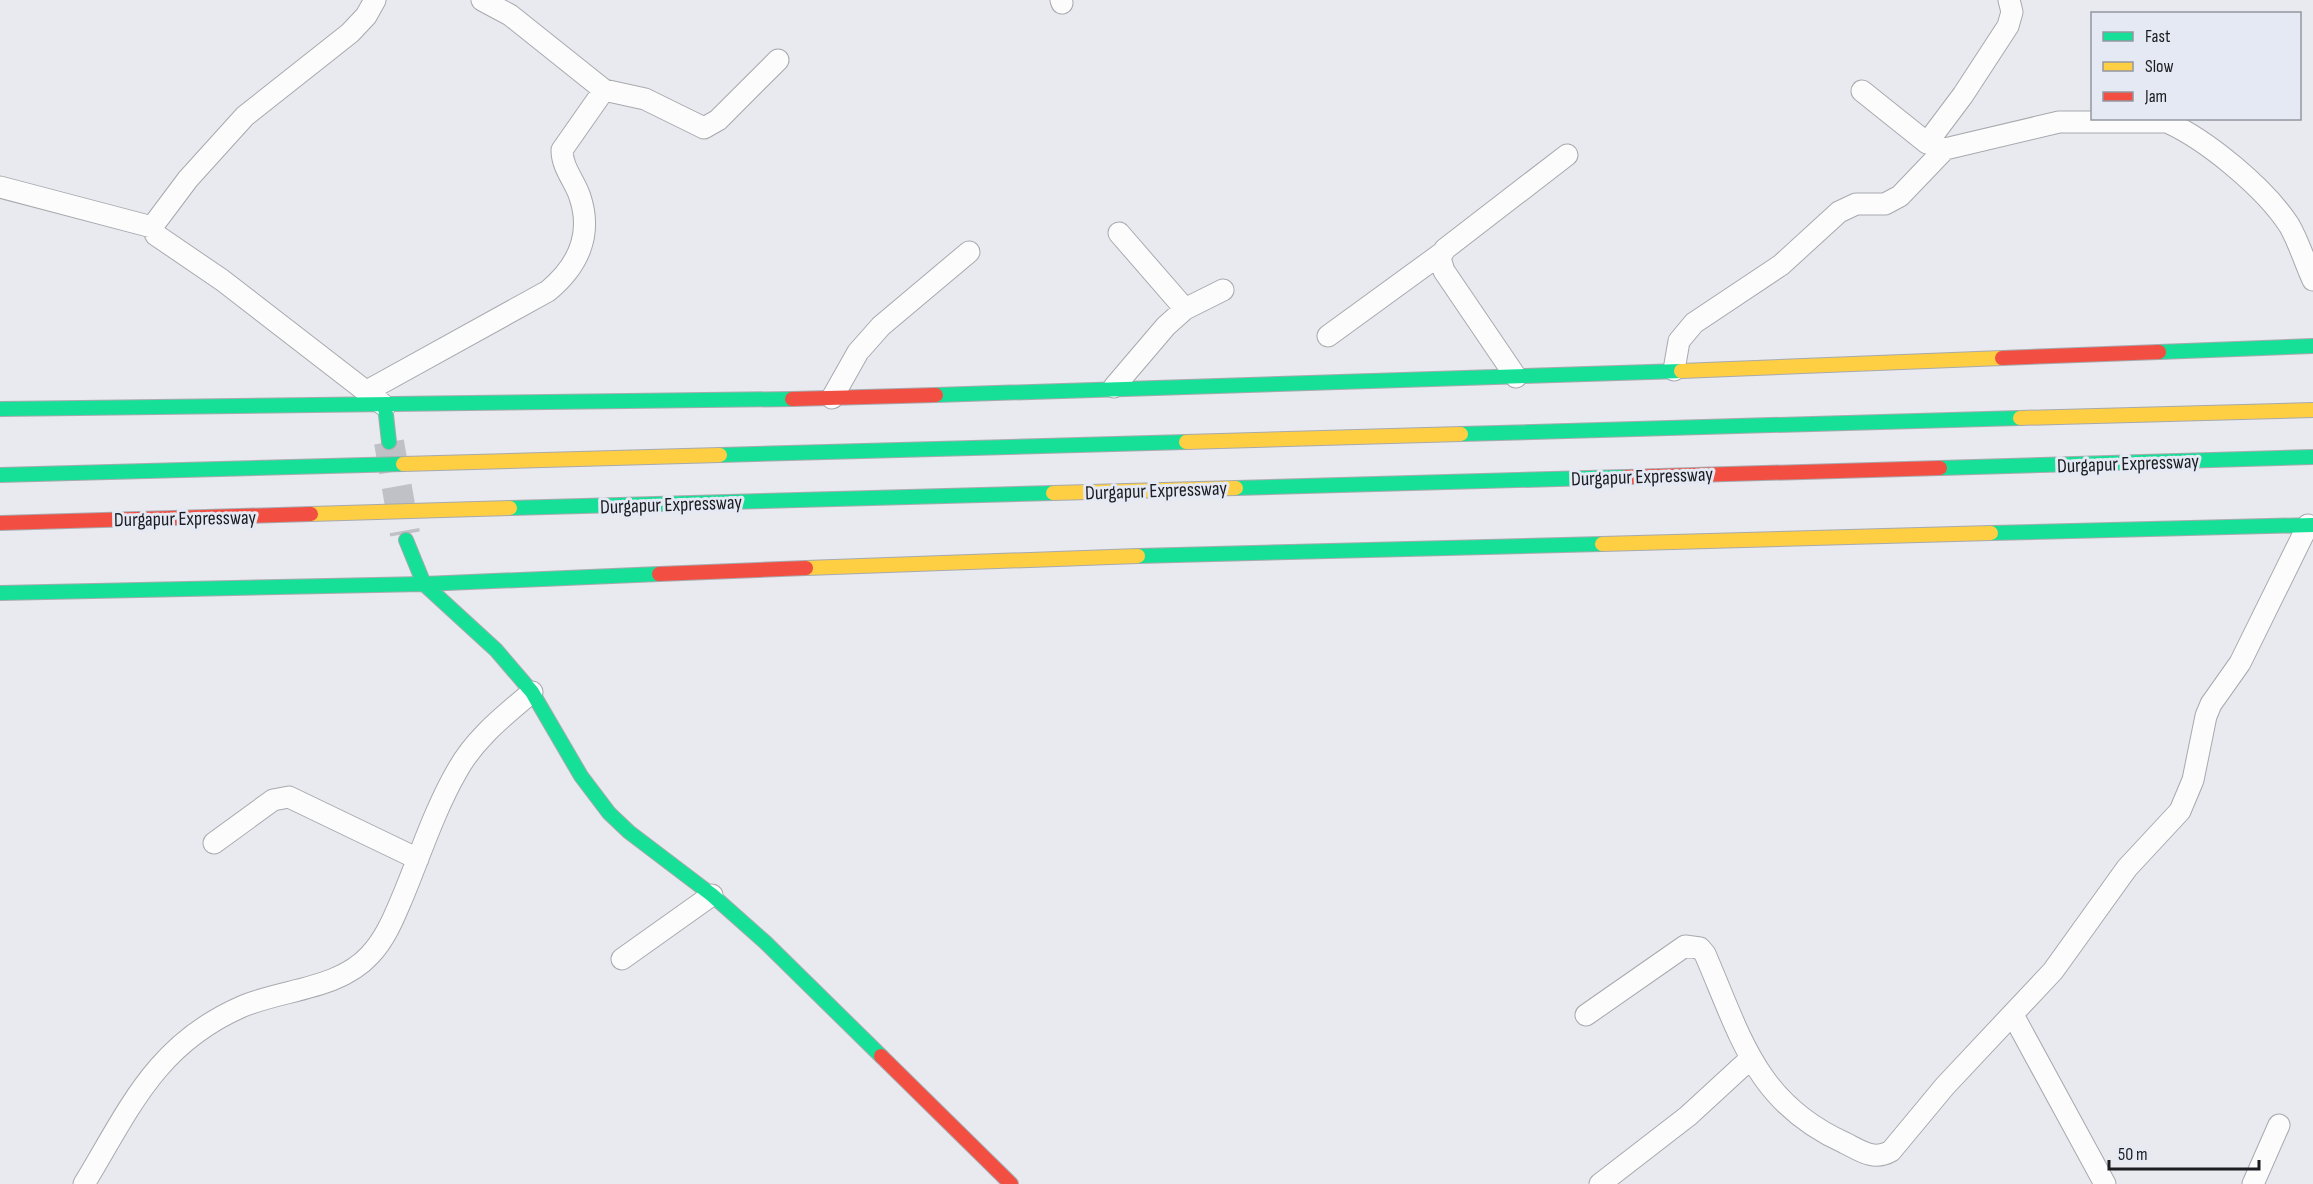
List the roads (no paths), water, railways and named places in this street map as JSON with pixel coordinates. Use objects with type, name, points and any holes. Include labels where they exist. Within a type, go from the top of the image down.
[{"type":"main road","points":[[0,409],[112,406],[384,406],[832,398],[1114,387],[1516,377],[2313,346]]},
{"type":"main road","points":[[384,406],[389,442]]},
{"type":"main road","points":[[0,475],[2313,410]]},
{"type":"main road","name":"Durgapur Expressway","points":[[0,523],[2313,457]]},
{"type":"main road","points":[[0,593],[424,584],[982,560],[2310,525]]},
{"type":"main road","points":[[406,540],[424,584],[496,650],[532,692],[581,776],[609,813],[629,832],[712,895],[765,942],[1011,1184]]},
{"type":"street","points":[[152,226],[188,179],[245,116],[350,33],[366,16],[375,0]]},
{"type":"street","points":[[482,0],[510,15],[604,90],[645,99],[704,128],[718,120],[778,60]]},
{"type":"street","points":[[1674,370],[1680,341],[1694,323],[1781,265],[1839,212],[1856,204],[1885,204],[1900,196],[1936,146],[1963,95],[2008,26],[2012,12],[2009,0]]},
{"type":"street","points":[[367,390],[548,291],[570,270],[583,245],[583,210],[580,197],[562,159],[562,150],[604,90]]},
{"type":"street","points":[[1863,91],[1936,146],[2059,122],[2167,122],[2181,128],[2253,182],[2275,204],[2291,228],[2313,280]]},
{"type":"street","points":[[1328,336],[1442,253],[1567,155]]},
{"type":"street","points":[[0,187],[152,226]]},
{"type":"street","points":[[152,226],[156,235],[222,280],[367,390],[384,406]]},
{"type":"street","points":[[1119,233],[1185,309]]},
{"type":"street","points":[[832,398],[858,352],[881,326],[969,252]]},
{"type":"street","points":[[1442,253],[1444,271],[1516,377]]},
{"type":"street","points":[[1114,387],[1166,326],[1185,309],[1223,290]]},
{"type":"street","points":[[1586,1015],[1685,946],[1695,945],[1705,954],[1750,1059],[1768,1087],[1800,1118],[1838,1140],[1874,1156],[1882,1156],[1891,1151],[1946,1086],[2053,971],[2127,868],[2180,811],[2193,780],[2206,716],[2211,704],[2240,663],[2310,525]]},
{"type":"street","points":[[84,1184],[134,1098],[167,1058],[220,1017],[243,1006],[346,975],[368,957],[388,930],[456,771],[491,728],[532,692]]},
{"type":"street","points":[[214,843],[273,800],[289,798],[418,859]]},
{"type":"street","points":[[622,959],[712,895]]},
{"type":"street","points":[[2013,1015],[2105,1184]]},
{"type":"street","points":[[1600,1184],[1679,1124],[1750,1059]]},
{"type":"street","points":[[2253,1184],[2279,1125]]},
{"type":"tunnel","points":[[389,442],[405,534]]}]
